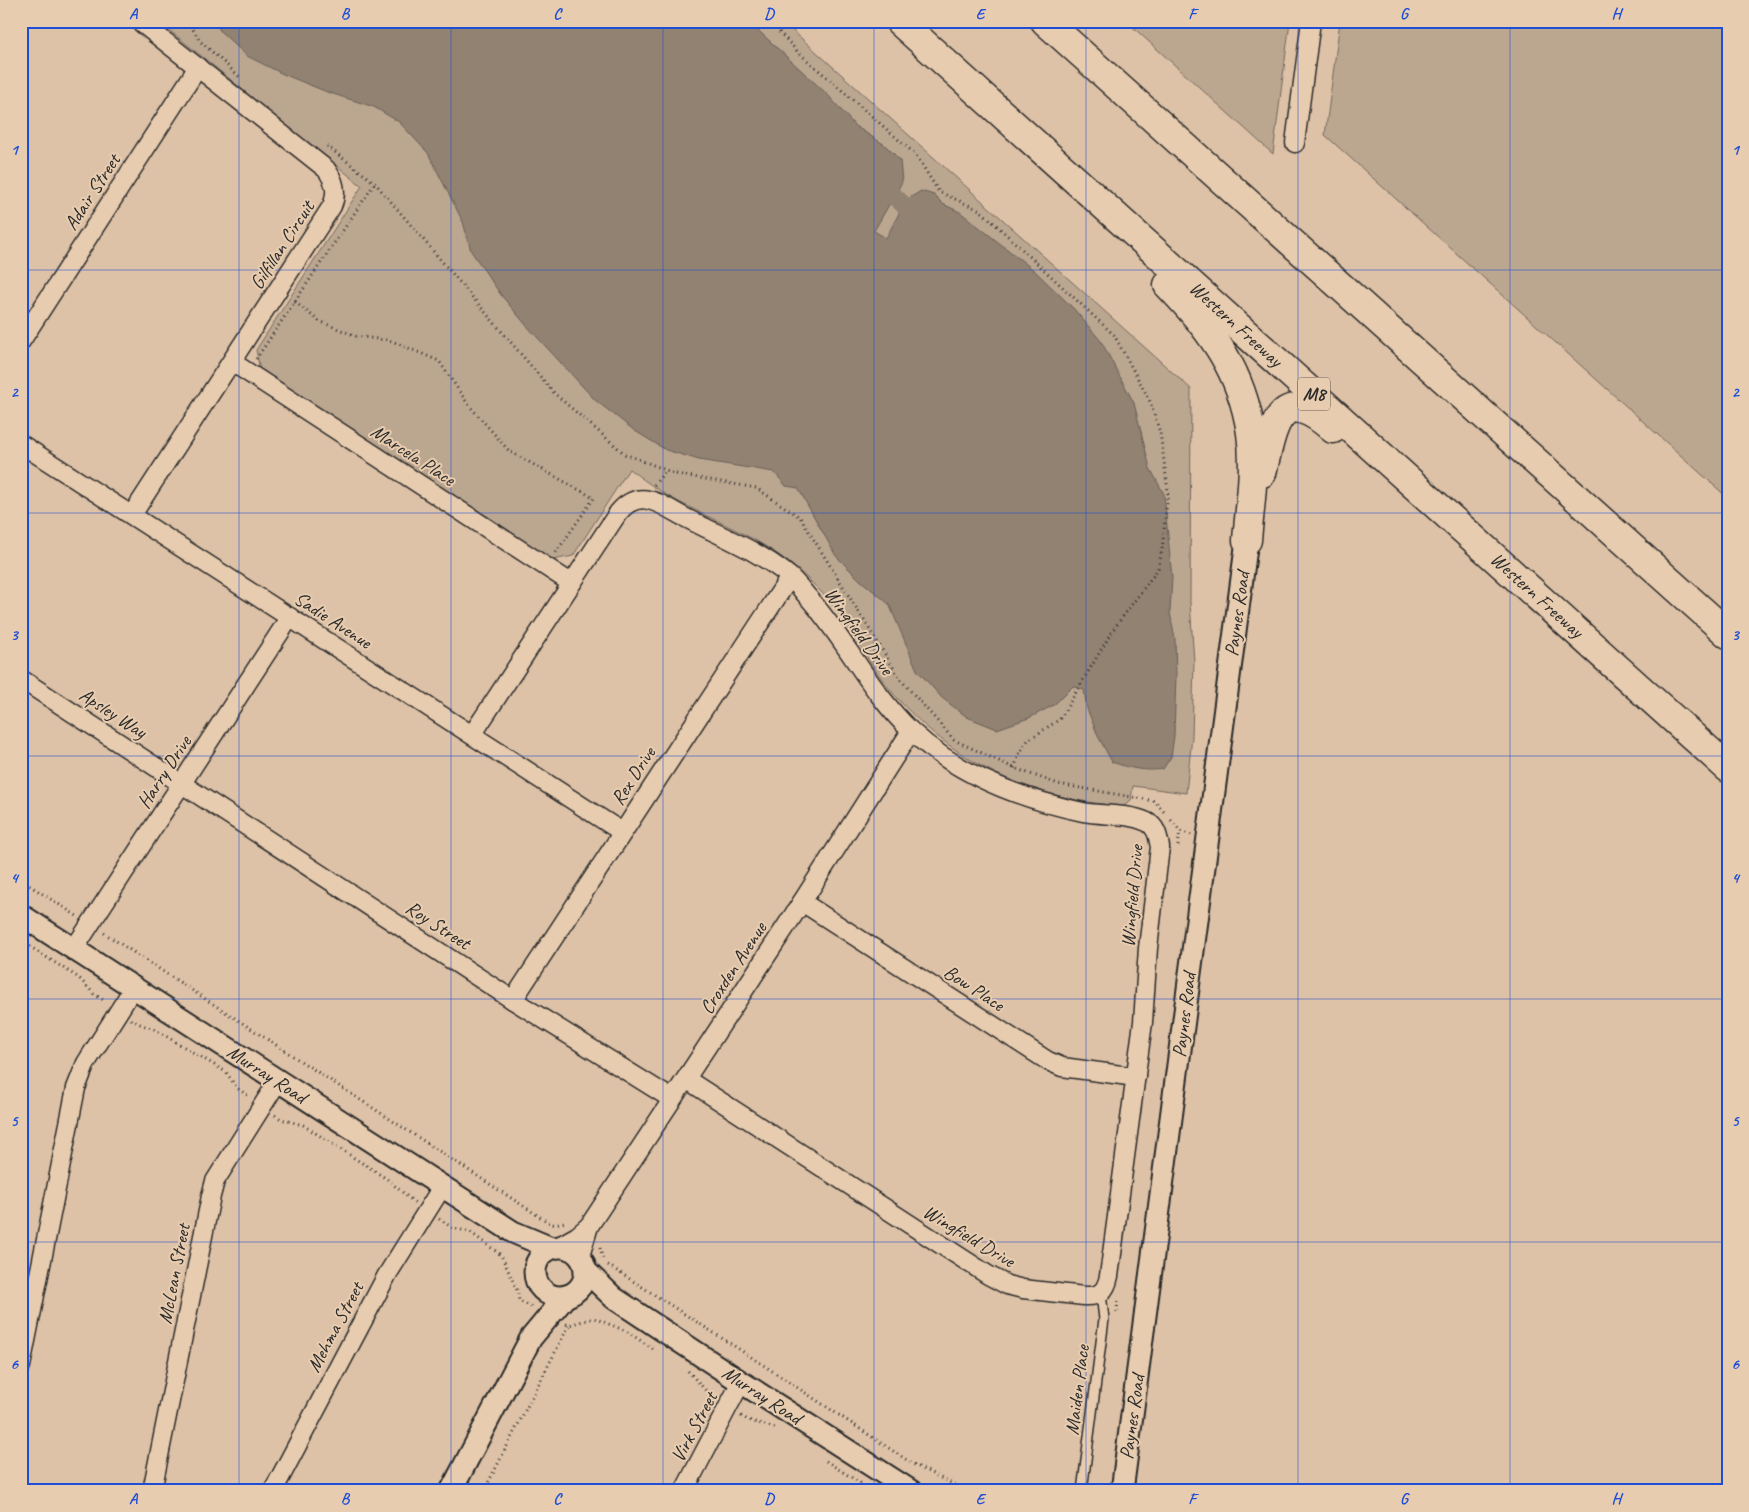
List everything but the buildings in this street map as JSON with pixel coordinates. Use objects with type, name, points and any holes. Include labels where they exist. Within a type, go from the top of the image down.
[{"type":"highway","name":"Western Freeway","points":[[899,21],[1728,768]]},
{"type":"highway","points":[[1045,21],[1728,634]]},
{"type":"highway","points":[[960,75],[1155,271],[1194,312],[1213,337],[1238,385],[1247,410],[1251,434],[1252,481],[1247,540]]},
{"type":"highway","points":[[1247,540],[1273,427],[1279,417],[1286,412],[1294,409],[1302,410],[1312,413],[1322,420],[1405,494],[1568,622]]},
{"type":"street","name":"Gilfillan Circuit","points":[[132,515],[335,199],[333,178],[326,169],[139,21]]},
{"type":"street","points":[[1295,143],[1311,21]]},
{"type":"street","name":"Adair Street","points":[[21,341],[198,67]]},
{"type":"street","name":"Marcela Place","points":[[232,362],[571,583]]},
{"type":"street","name":"Sadie Avenue","points":[[21,444],[622,832]]},
{"type":"street","name":"Wingfield Drive","points":[[472,735],[624,505],[632,500],[643,499],[655,501],[760,555],[790,577],[817,607],[870,685],[911,731],[946,758],[980,778],[1008,791],[1047,804],[1089,813],[1139,819],[1149,823],[1154,828],[1160,847],[1148,948],[1144,1014],[1110,1276],[1104,1291],[1100,1294],[1094,1297],[1023,1289],[1007,1285],[988,1275],[686,1079]]},
{"type":"street","name":"Paynes Road","points":[[1122,1491],[1206,839],[1247,540]]},
{"type":"street","name":"Rex Drive","points":[[512,1000],[790,577]]},
{"type":"street","name":"Harry Drive","points":[[74,949],[290,617]]},
{"type":"street","name":"Apsley Way","points":[[21,679],[182,783]]},
{"type":"street","name":"Croxden Avenue","points":[[584,1244],[672,1099],[802,902],[911,731]]},
{"type":"street","name":"Roy Street","points":[[182,783],[512,1000],[672,1099]]},
{"type":"street","name":"Bow Place","points":[[802,902],[1048,1062],[1062,1067],[1136,1076]]},
{"type":"street","name":"Murray Road","points":[[21,915],[512,1232],[555,1247]]},
{"type":"street","points":[[21,1366],[76,1088],[86,1062],[134,987]]},
{"type":"street","name":"McLean Street","points":[[152,1491],[215,1181],[278,1081]]},
{"type":"street","name":"Mehma Street","points":[[273,1491],[387,1275],[442,1187]]},
{"type":"street","name":"Murray Road","points":[[512,1232],[536,1276]]},
{"type":"street","points":[[451,1491],[543,1313],[581,1286],[584,1244],[555,1247],[544,1252],[539,1257],[536,1276],[543,1313]]},
{"type":"street","name":"Murray Road","points":[[584,1244],[614,1298],[910,1490]]},
{"type":"street","points":[[536,1276],[545,1293],[553,1296],[571,1294]]},
{"type":"street","name":"Murray Road","points":[[571,1294],[614,1298]]},
{"type":"street","name":"Virk Street","points":[[684,1491],[741,1382]]},
{"type":"lane","name":"Maiden Place","points":[[1082,1491],[1104,1320],[1100,1294]]},
{"type":"path","points":[[188,21],[200,41],[247,83]]},
{"type":"path","points":[[769,21],[800,53],[915,154],[939,192],[980,210],[1114,335],[1149,400],[1160,432],[1168,491],[1162,550],[1158,569],[1113,630],[1060,719],[1028,740],[1019,754],[1008,791]]},
{"type":"path","points":[[322,142],[375,183],[555,394],[625,454],[676,474],[756,488],[800,517],[901,680],[954,740],[1014,768],[1058,784],[1155,801],[1180,831],[1206,839]]},
{"type":"path","points":[[247,372],[375,183]]},
{"type":"path","points":[[294,302],[319,321],[341,330],[356,336],[392,341],[439,361],[468,404],[510,451],[594,498],[546,567]]},
{"type":"path","points":[[21,880],[548,1222],[553,1224],[567,1222],[584,1244],[598,1243],[603,1261],[914,1464],[966,1491]]},
{"type":"path","points":[[21,941],[79,978],[94,994],[137,1023],[154,1029],[226,1072],[237,1088],[281,1118],[303,1125],[387,1179],[400,1192],[453,1228],[470,1232],[500,1256],[518,1292],[519,1301],[569,1326],[594,1318],[626,1331],[658,1352]]},
{"type":"path","points":[[484,1491],[569,1326]]},
{"type":"path","points":[[682,1368],[690,1373],[708,1393],[727,1407],[748,1420],[773,1426],[781,1431]]},
{"type":"path","points":[[820,1457],[860,1483],[866,1491]]},
{"type":"shaded area","points":[[158,21],[782,21],[1191,389],[1190,602],[1194,662],[1192,737],[1186,793],[1133,786],[1131,800],[1123,807],[1078,800],[1036,790],[1009,780],[984,767],[936,736],[915,717],[874,668],[836,609],[815,586],[780,555],[741,532],[672,498],[629,469],[573,556],[553,560],[260,370],[256,350],[362,186]]},
{"type":"shaded area","points":[[214,21],[748,21],[828,95],[855,126],[885,145],[900,160],[902,182],[874,231],[886,238],[906,200],[921,191],[934,195],[943,204],[960,212],[1035,271],[1074,309],[1101,341],[1134,403],[1150,468],[1164,494],[1172,578],[1170,612],[1175,639],[1176,675],[1174,736],[1171,757],[1163,769],[1137,769],[1112,762],[1099,738],[1087,709],[1084,690],[1073,686],[1054,705],[1029,718],[997,729],[967,717],[942,698],[917,670],[889,604],[860,580],[836,556],[798,488],[786,486],[774,472],[699,460],[666,450],[635,431],[595,400],[501,295],[471,251],[463,222],[428,153],[399,122],[374,107],[327,92],[283,74],[247,56],[221,32]]},
{"type":"shaded area","points":[[1126,21],[1290,21],[1273,154]]},
{"type":"shaded area","points":[[1340,21],[1728,21],[1728,498],[1325,135]]},
{"type":"waterway","points":[[876,179],[909,210],[924,218]]}]
